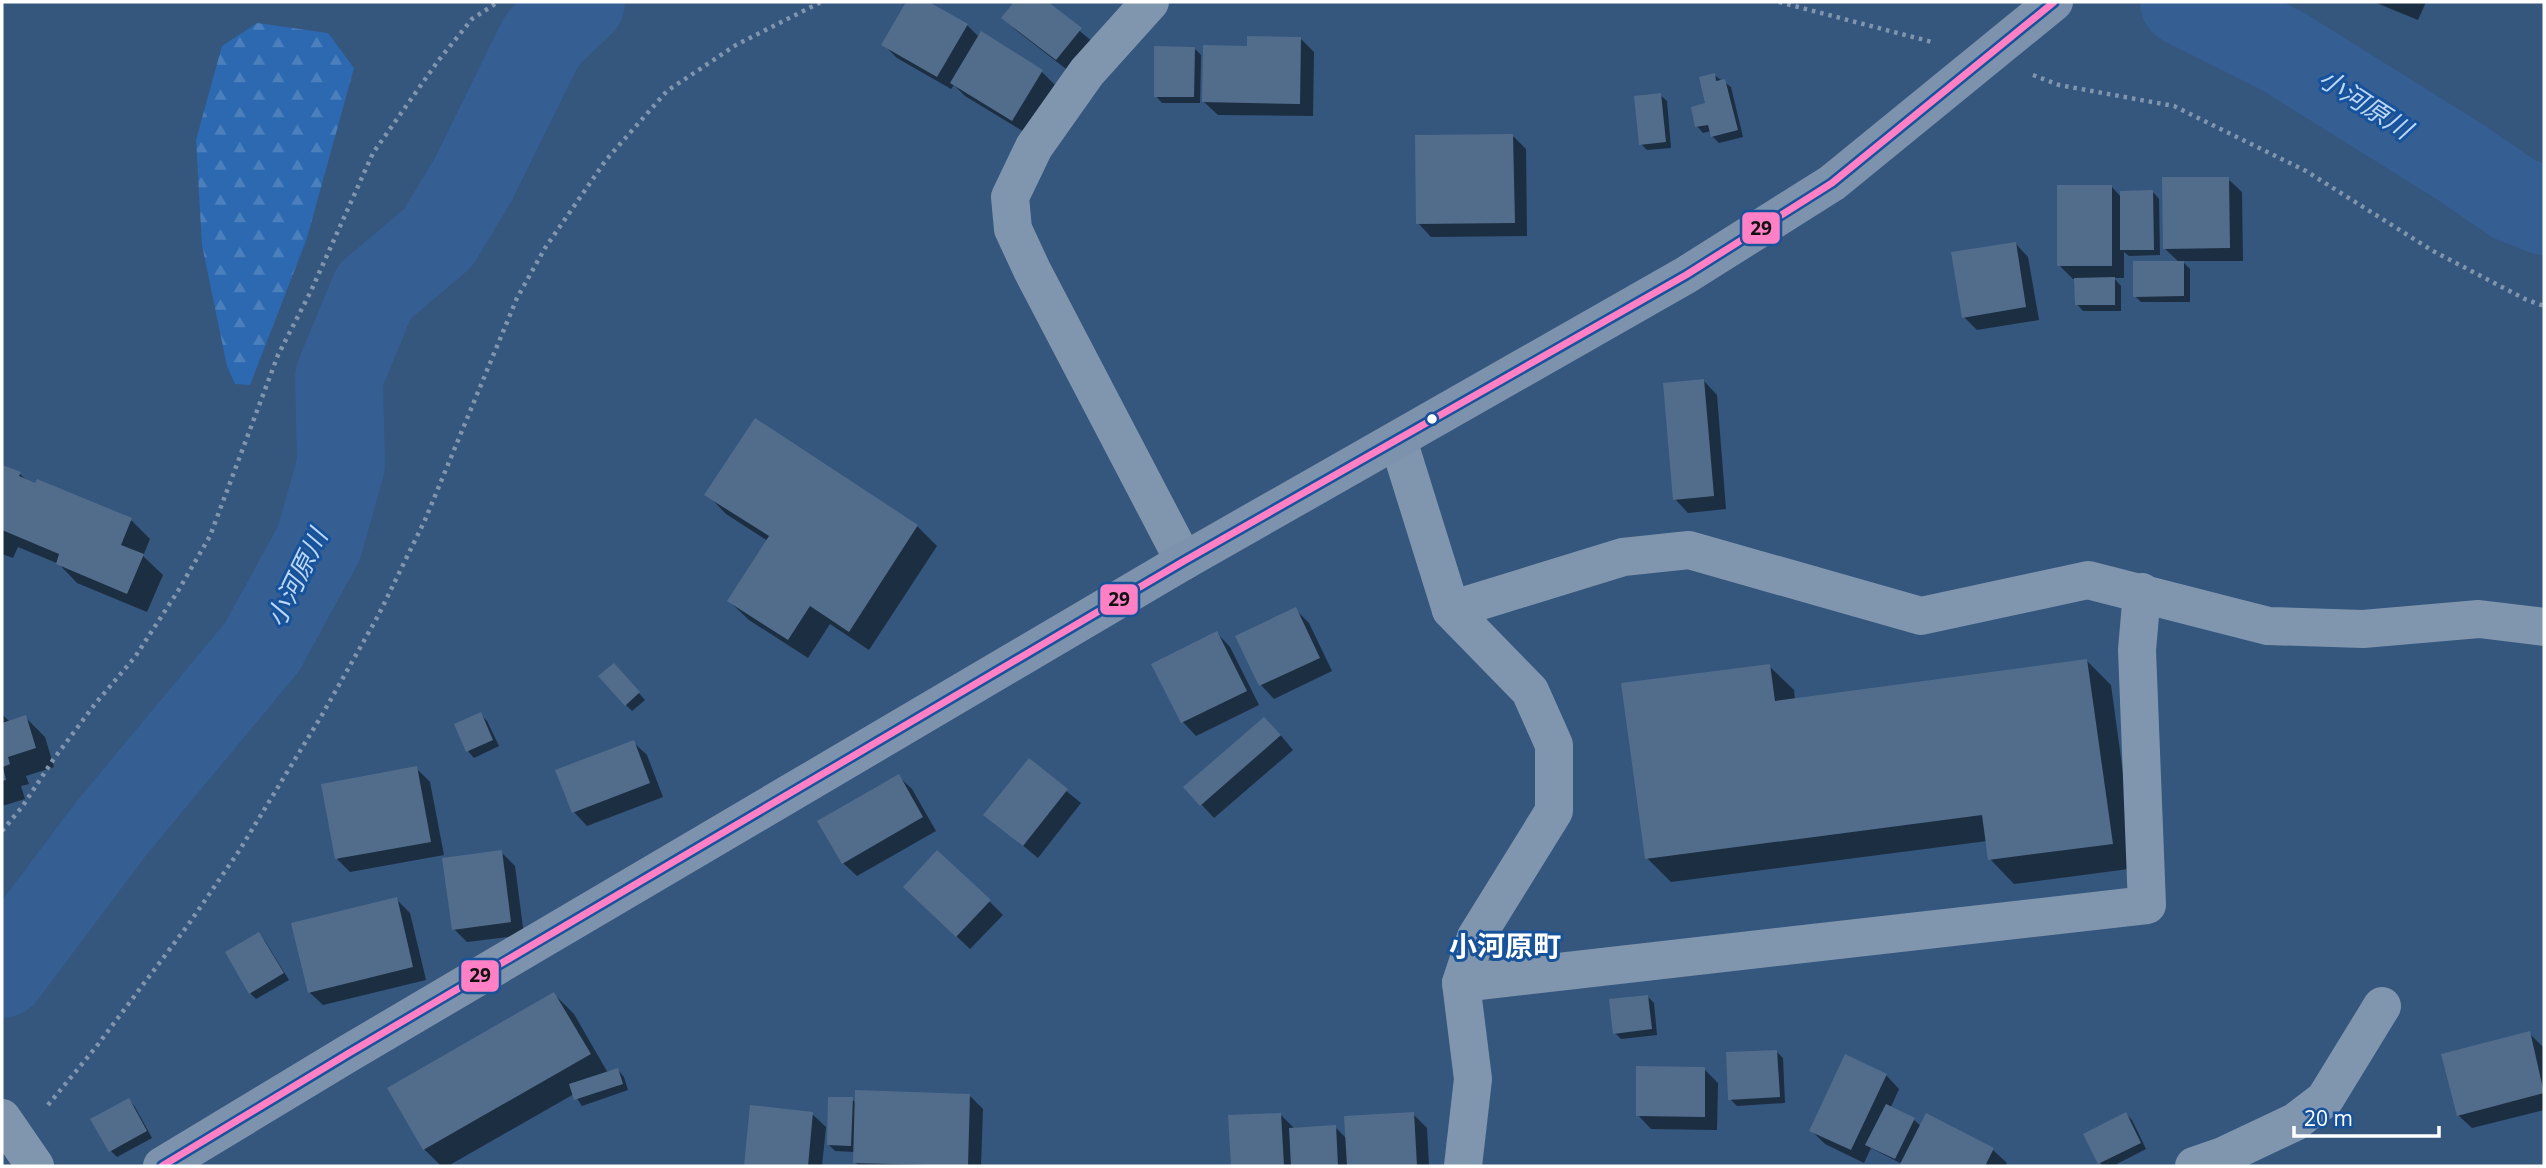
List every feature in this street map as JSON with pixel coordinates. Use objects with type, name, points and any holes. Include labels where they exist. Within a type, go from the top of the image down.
[{"type":"main road","points":[[162,1166],[1184,561],[1686,275],[1832,183],[2054,2]]},
{"type":"street","points":[[1150,2],[1087,72],[1034,148],[1010,197],[1013,229],[1032,270],[1184,561]]},
{"type":"street","points":[[1398,440],[1451,610],[1530,691],[1555,745],[1554,811],[1476,937],[1461,983],[1473,1079],[1463,1166]]},
{"type":"street","points":[[1451,610],[1623,557],[1689,550],[1921,616],[2088,580],[2268,626],[2364,629],[2479,619],[2544,627]]},
{"type":"street","points":[[1461,983],[2147,905],[2137,650],[2142,592]]},
{"type":"street","points":[[2194,1166],[2224,1156],[2295,1122],[2325,1099],[2382,1006]]},
{"type":"path","points":[[2,831],[22,807],[94,704],[135,657],[210,536],[278,355],[311,291],[373,153],[438,61],[472,19],[498,2]]},
{"type":"path","points":[[18,1142],[96,1047],[188,925],[239,851],[322,715],[378,616],[425,520],[517,298],[545,248],[599,171],[667,91],[736,45],[821,2]]},
{"type":"path","points":[[1779,2],[1938,44],[1992,52],[2020,69],[2059,85],[2174,106],[2306,171],[2433,251],[2525,299],[2544,306]]},
{"type":"green space","points":[[257,23],[328,33],[354,68],[307,238],[250,385],[235,384],[227,366],[202,245],[196,140],[222,46]]},
{"type":"building","points":[[906,2],[929,2],[968,24],[937,77],[881,45]]},
{"type":"building","points":[[1014,2],[1048,2],[1082,28],[1056,60],[1001,18]]},
{"type":"building","points":[[981,31],[1043,70],[1012,121],[950,83]]},
{"type":"building","points":[[1247,36],[1301,37],[1300,104],[1202,102],[1203,45],[1247,46]]},
{"type":"building","points":[[1154,46],[1195,47],[1194,97],[1154,97]]},
{"type":"building","points":[[1715,73],[1716,81],[1725,79],[1738,130],[1711,137],[1708,125],[1695,127],[1691,107],[1705,103],[1699,77]]},
{"type":"building","points":[[1661,93],[1666,142],[1639,145],[1634,96]]},
{"type":"building","points":[[1513,134],[1515,223],[1416,224],[1415,135]]},
{"type":"building","points":[[2162,177],[2229,177],[2230,248],[2163,249]]},
{"type":"building","points":[[2057,185],[2112,185],[2112,266],[2057,266]]},
{"type":"building","points":[[2153,190],[2154,250],[2120,250],[2120,191]]},
{"type":"building","points":[[2016,242],[2026,307],[1962,318],[1951,252]]},
{"type":"building","points":[[2133,261],[2184,261],[2184,296],[2133,297]]},
{"type":"building","points":[[2115,277],[2115,305],[2075,305],[2074,278]]},
{"type":"building","points":[[1704,379],[1714,496],[1673,500],[1663,383]]},
{"type":"building","points":[[755,418],[918,525],[849,632],[810,606],[788,640],[727,601],[769,536],[704,495]]},
{"type":"building","points":[[2,465],[21,472],[19,476],[35,483],[37,479],[132,518],[121,545],[144,554],[127,594],[56,564],[59,554],[2,530]]},
{"type":"building","points":[[1296,607],[1320,658],[1259,686],[1235,636]]},
{"type":"building","points":[[1217,631],[1247,691],[1181,723],[1151,664]]},
{"type":"building","points":[[2087,659],[2113,844],[1988,860],[1982,815],[1645,859],[1621,683],[1770,664],[1775,701]]},
{"type":"building","points":[[614,663],[640,692],[625,706],[598,676]]},
{"type":"building","points":[[481,712],[493,740],[466,752],[454,724]]},
{"type":"building","points":[[26,715],[36,748],[8,757],[10,764],[3,767],[6,780],[2,781],[2,723]]},
{"type":"building","points":[[1264,717],[1281,735],[1200,806],[1183,787]]},
{"type":"building","points":[[634,740],[650,783],[572,813],[555,770]]},
{"type":"building","points":[[1029,758],[1068,789],[1023,846],[983,815]]},
{"type":"building","points":[[417,766],[431,842],[335,859],[321,784]]},
{"type":"building","points":[[899,774],[923,817],[842,864],[817,821]]},
{"type":"building","points":[[502,850],[511,922],[452,930],[442,858]]},
{"type":"building","points":[[937,850],[991,900],[956,937],[903,887]]},
{"type":"building","points":[[397,897],[413,967],[308,993],[291,923]]},
{"type":"building","points":[[259,932],[284,973],[249,994],[225,952]]},
{"type":"building","points":[[554,992],[591,1054],[423,1150],[387,1088]]},
{"type":"building","points":[[1648,995],[1652,1029],[1613,1034],[1609,999]]},
{"type":"building","points":[[2530,1031],[2544,1093],[2457,1116],[2441,1054]]},
{"type":"building","points":[[1777,1050],[1780,1097],[1728,1100],[1726,1052]]},
{"type":"building","points":[[1845,1054],[1887,1074],[1851,1150],[1809,1131]]},
{"type":"building","points":[[1636,1066],[1705,1067],[1705,1117],[1636,1116]]},
{"type":"building","points":[[618,1068],[623,1084],[574,1100],[569,1084]]},
{"type":"building","points":[[855,1090],[970,1094],[968,1166],[853,1163]]},
{"type":"building","points":[[828,1097],[853,1097],[851,1146],[827,1145]]},
{"type":"building","points":[[129,1098],[147,1131],[109,1152],[90,1119]]},
{"type":"building","points":[[1886,1104],[1915,1118],[1895,1159],[1865,1145]]},
{"type":"building","points":[[750,1105],[813,1112],[808,1166],[744,1166]]},
{"type":"building","points":[[1414,1112],[1417,1166],[1347,1166],[1344,1116]]},
{"type":"building","points":[[2126,1112],[2141,1143],[2098,1164],[2083,1134]]},
{"type":"building","points":[[1281,1113],[1284,1166],[1231,1166],[1228,1115]]},
{"type":"building","points":[[1926,1113],[1994,1148],[1985,1166],[1899,1166]]},
{"type":"building","points":[[1336,1125],[1338,1166],[1291,1166],[1289,1128]]},
{"type":"waterway","name":"小河原川","points":[[2,974],[110,830],[262,647],[319,543],[341,465],[339,377],[374,292],[438,238],[473,180],[542,40],[581,2]]},
{"type":"waterway","name":"小河原川","points":[[2184,2],[2284,52],[2514,199],[2544,211]]},
{"type":"transit line","name":"29","points":[[162,1166],[1184,561],[1686,275],[1832,183],[2054,2]]},
{"type":"district","name":"小河原町","points":[[1505,946]]}]
